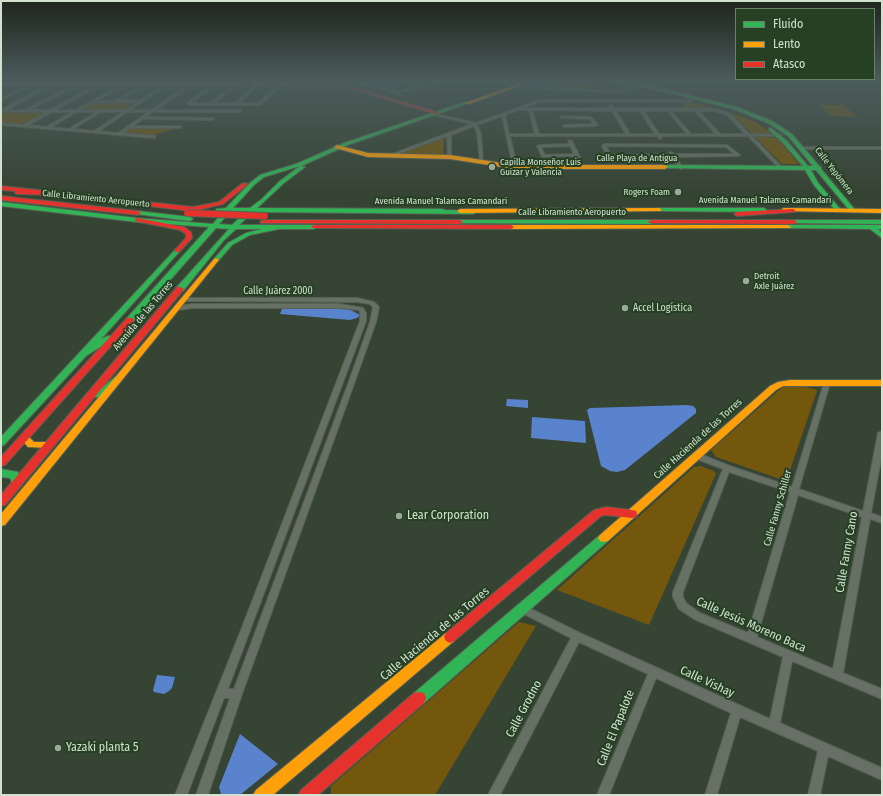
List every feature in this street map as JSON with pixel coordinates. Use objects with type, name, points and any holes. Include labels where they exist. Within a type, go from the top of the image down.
[{"type":"main road","name":"Avenida de las Torres","points":[[1,464],[123,328],[153,292],[258,179],[314,158],[337,147],[428,117]]},
{"type":"main road","name":"Calle Yepómera","points":[[748,117],[767,126],[780,135],[806,168],[816,184],[839,211]]},
{"type":"main road","name":"Calle Yepómera","points":[[759,117],[784,130],[802,148],[819,168],[827,181],[853,211]]},
{"type":"main road","name":"Calle Playa de Antigua","points":[[337,147],[368,155],[450,157],[515,167],[819,168]]},
{"type":"main road","name":"Avenida de las Torres","points":[[1,502],[222,239],[282,182],[314,158]]},
{"type":"main road","points":[[190,216],[221,203],[246,183],[258,179]]},
{"type":"main road","name":"Avenida Manuel Talamas Camandari","points":[[1,188],[190,216],[214,226],[234,226],[262,222],[278,227],[882,227]]},
{"type":"main road","points":[[1,192],[49,194]]},
{"type":"main road","name":"Calle Libramiento Aeropuerto","points":[[1,192],[190,216]]},
{"type":"main road","name":"Calle Libramiento Aeropuerto","points":[[1,198],[190,216]]},
{"type":"main road","points":[[264,200],[266,206],[270,208],[314,212]]},
{"type":"main road","name":"Avenida Manuel Talamas Camandari","points":[[1,204],[137,220],[190,216],[202,210],[274,212],[882,211]]},
{"type":"main road","points":[[190,216],[200,222],[208,214],[202,210]]},
{"type":"main road","points":[[701,216],[793,210]]},
{"type":"main road","points":[[262,222],[257,221],[258,216],[274,212]]},
{"type":"main road","points":[[432,212],[537,219]]},
{"type":"main road","points":[[190,216],[262,222]]},
{"type":"main road","name":"Calle Libramiento Aeropuerto","points":[[262,222],[701,216],[882,216]]},
{"type":"main road","points":[[462,227],[537,219]]},
{"type":"main road","name":"Calle Libramiento Aeropuerto","points":[[537,219],[882,222]]},
{"type":"main road","name":"Avenida de las Torres","points":[[1,443],[177,253],[189,238],[189,233],[177,227],[137,220]]},
{"type":"main road","points":[[1,522],[118,379],[236,240],[256,231],[278,227]]},
{"type":"main road","points":[[872,227],[882,236]]},
{"type":"main road","points":[[205,235],[217,235],[222,239]]},
{"type":"main road","points":[[153,292],[177,253]]},
{"type":"main road","points":[[176,294],[184,300]]},
{"type":"main road","points":[[82,354],[123,328]]},
{"type":"main road","points":[[76,412],[118,379]]},
{"type":"main road","points":[[827,383],[882,383]]},
{"type":"main road","name":"Calle Hacienda de las Torres","points":[[306,795],[523,609],[773,388],[781,384],[827,383]]},
{"type":"main road","points":[[25,438],[31,445],[48,445]]},
{"type":"main road","points":[[1,472],[14,475],[17,482]]},
{"type":"main road","name":"Calle Hacienda de las Torres","points":[[261,795],[598,513],[606,511],[632,514]]},
{"type":"street","points":[[24,126],[39,117]]},
{"type":"street","points":[[47,128],[65,117]]},
{"type":"street","points":[[69,130],[90,117]]},
{"type":"street","points":[[95,132],[118,117]]},
{"type":"street","points":[[450,117],[475,124]]},
{"type":"street","points":[[389,156],[495,117]]},
{"type":"street","points":[[505,117],[515,167]]},
{"type":"street","points":[[532,117],[537,135]]},
{"type":"street","points":[[561,117],[582,168]]},
{"type":"street","points":[[565,117],[591,118],[596,126],[565,126]]},
{"type":"street","points":[[618,117],[629,135]]},
{"type":"street","points":[[646,117],[680,168]]},
{"type":"street","points":[[675,117],[690,135]]},
{"type":"street","points":[[704,117],[719,135]]},
{"type":"street","points":[[729,117],[781,168]]},
{"type":"street","points":[[119,135],[142,118],[212,119]]},
{"type":"street","points":[[1,124],[154,137]]},
{"type":"street","points":[[475,124],[479,133],[482,162]]},
{"type":"street","points":[[130,127],[180,127]]},
{"type":"street","points":[[449,134],[450,157]]},
{"type":"street","points":[[508,135],[780,135]]},
{"type":"street","points":[[572,145],[539,146],[543,156],[577,155]]},
{"type":"street","points":[[666,145],[727,146],[738,155],[611,156],[608,155],[604,146],[666,145]]},
{"type":"street","points":[[802,148],[882,148]]},
{"type":"street","name":"Calle Juárez 2000","points":[[184,300],[344,300],[372,303]]},
{"type":"street","points":[[181,795],[363,321],[364,313],[361,309],[372,303],[376,307],[374,317],[352,384],[237,694],[202,795]]},
{"type":"street","name":"Calle Juárez 2000","points":[[178,308],[192,306],[340,306],[361,309]]},
{"type":"street","name":"Calle Fanny Schiller","points":[[751,639],[827,383]]},
{"type":"street","name":"Calle Fanny Cano","points":[[837,675],[882,434]]},
{"type":"street","points":[[696,456],[727,468],[882,520]]},
{"type":"street","name":"Calle Jesús Moreno Baca","points":[[727,468],[678,592],[678,597],[682,606],[690,613],[788,656],[882,694]]},
{"type":"street","name":"Calle Vishay","points":[[523,609],[577,636],[737,710],[774,725],[882,774]]},
{"type":"street","name":"Calle Grodno","points":[[494,795],[577,636]]},
{"type":"street","points":[[774,725],[788,656]]},
{"type":"street","name":"Calle El Papalote","points":[[603,795],[654,671]]},
{"type":"street","points":[[221,693],[237,694]]},
{"type":"street","points":[[711,795],[737,710]]},
{"type":"street","points":[[814,795],[824,748]]},
{"type":"shaded area","points":[[1,117],[37,117],[21,125],[1,123]]},
{"type":"shaded area","points":[[735,117],[743,117],[754,121],[772,133],[752,133]]},
{"type":"shaded area","points":[[131,128],[177,128],[150,136],[123,134]]},
{"type":"shaded area","points":[[755,137],[777,138],[799,164],[782,164]]},
{"type":"shaded area","points":[[439,139],[444,139],[443,154],[403,153]]},
{"type":"shaded area","points":[[786,384],[815,389],[817,391],[787,479],[783,480],[716,457],[711,450]]},
{"type":"shaded area","points":[[701,466],[714,471],[716,474],[649,625],[557,590],[694,467]]},
{"type":"shaded area","points":[[519,622],[536,626],[435,795],[331,795],[331,786]]},
{"type":"water","points":[[282,309],[349,309],[360,315],[357,318],[350,320],[280,314]]},
{"type":"water","points":[[507,399],[528,400],[528,408],[506,406]]},
{"type":"water","points":[[693,406],[696,409],[696,413],[625,470],[617,472],[610,471],[601,466],[587,410],[590,408]]},
{"type":"water","points":[[532,417],[585,421],[586,443],[531,438]]},
{"type":"water","points":[[157,675],[175,677],[172,688],[164,694],[154,692],[153,690]]},
{"type":"water","points":[[240,734],[278,764],[240,795],[221,794],[219,787]]},
{"type":"traffic: fast","points":[[228,210],[252,184],[262,176],[298,165],[346,144],[425,117]]},
{"type":"traffic: fast","points":[[758,117],[770,122],[790,135],[853,211]]},
{"type":"traffic: fast","points":[[771,129],[785,142],[807,168],[816,184],[839,211]]},
{"type":"traffic: fast","points":[[250,211],[264,200],[282,182],[302,167]]},
{"type":"traffic: fast","points":[[665,167],[819,168]]},
{"type":"traffic: fast","points":[[1,204],[137,220],[234,227],[314,227]]},
{"type":"traffic: fast","points":[[218,210],[442,211]]},
{"type":"traffic: fast","points":[[130,320],[228,210]]},
{"type":"traffic: fast","points":[[659,210],[764,210]]},
{"type":"traffic: fast","points":[[180,289],[222,239],[250,211]]},
{"type":"traffic: fast","points":[[432,212],[472,213]]},
{"type":"traffic: fast","points":[[138,213],[190,219]]},
{"type":"traffic: fast","points":[[460,222],[651,222]]},
{"type":"traffic: fast","points":[[794,222],[882,222]]},
{"type":"traffic: fast","points":[[216,260],[230,244],[248,234],[279,227]]},
{"type":"traffic: fast","points":[[788,227],[882,227]]},
{"type":"traffic: fast","points":[[872,227],[882,236]]},
{"type":"traffic: fast","points":[[1,443],[177,251]]},
{"type":"traffic: fast","points":[[83,354],[108,338]]},
{"type":"traffic: fast","points":[[98,395],[118,379]]},
{"type":"traffic: fast","points":[[1,473],[14,475],[17,483]]},
{"type":"traffic: fast","points":[[419,698],[604,538]]},
{"type":"traffic: slow","points":[[337,147],[368,155],[450,157],[515,167],[665,167]]},
{"type":"traffic: slow","points":[[460,211],[659,210]]},
{"type":"traffic: slow","points":[[784,210],[882,211]]},
{"type":"traffic: slow","points":[[511,227],[788,227]]},
{"type":"traffic: slow","points":[[1,522],[216,260]]},
{"type":"traffic: slow","points":[[604,538],[773,388],[781,384],[790,383],[882,383]]},
{"type":"traffic: slow","points":[[25,438],[31,445],[48,445]]},
{"type":"traffic: slow","points":[[261,795],[450,637]]},
{"type":"traffic: jam","points":[[194,209],[221,203],[245,184]]},
{"type":"traffic: jam","points":[[1,188],[200,210]]},
{"type":"traffic: jam","points":[[17,192],[49,194]]},
{"type":"traffic: jam","points":[[1,198],[138,213]]},
{"type":"traffic: jam","points":[[737,214],[793,211]]},
{"type":"traffic: jam","points":[[187,213],[265,216]]},
{"type":"traffic: jam","points":[[137,220],[182,228],[189,233],[189,238],[177,251]]},
{"type":"traffic: jam","points":[[263,222],[460,222]]},
{"type":"traffic: jam","points":[[651,222],[794,222]]},
{"type":"traffic: jam","points":[[314,227],[511,227]]},
{"type":"traffic: jam","points":[[1,502],[180,289]]},
{"type":"traffic: jam","points":[[1,463],[130,320]]},
{"type":"traffic: jam","points":[[450,637],[598,513],[606,511],[632,514]]},
{"type":"traffic: jam","points":[[306,795],[419,698]]},
{"type":"place","name":"Capilla Monseñor Luis Guizar y Valencia","points":[[492,167]]},
{"type":"place","name":"Rogers Foam","points":[[678,192]]},
{"type":"place","name":"Detroit Axle Juárez","points":[[746,281]]},
{"type":"place","name":"Accel Logística","points":[[625,308]]},
{"type":"place","name":"Lear Corporation","points":[[399,516]]},
{"type":"place","name":"Yazaki planta 5","points":[[58,748]]}]
